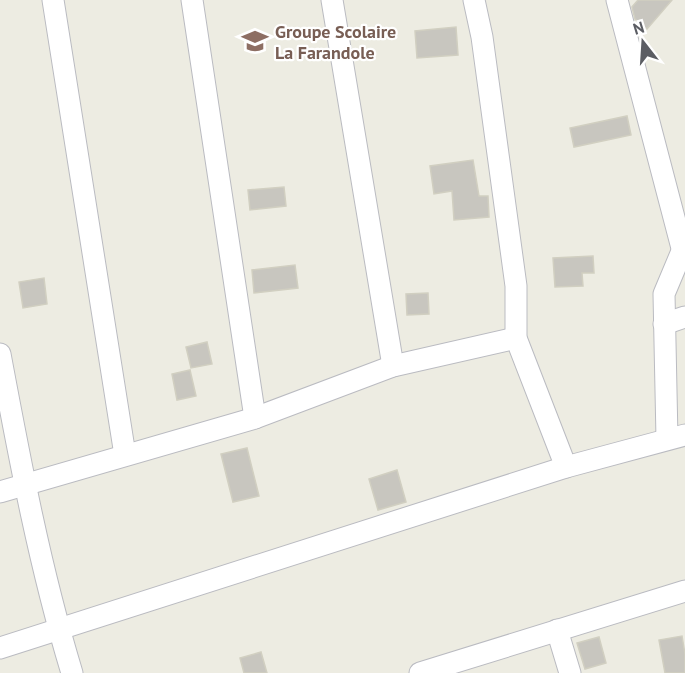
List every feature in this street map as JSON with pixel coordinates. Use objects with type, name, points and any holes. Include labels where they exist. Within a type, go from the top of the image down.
[{"type":"street","points":[[53,0],[125,455]]},
{"type":"street","points":[[192,0],[255,418]]},
{"type":"street","points":[[332,0],[393,366]]},
{"type":"street","points":[[474,0],[482,37],[516,286],[516,338],[566,467]]},
{"type":"street","points":[[0,648],[566,467],[676,437],[664,324],[664,294],[684,246],[616,0]]},
{"type":"street","points":[[664,324],[685,317]]},
{"type":"street","points":[[0,492],[255,418],[393,366],[516,338]]},
{"type":"street","points":[[0,354],[24,486],[58,630],[72,673]]},
{"type":"street","points":[[420,673],[685,591]]},
{"type":"street","points":[[557,630],[570,673]]},
{"type":"building","points":[[638,0],[672,0],[647,29],[635,19],[632,7]]},
{"type":"building","points":[[456,27],[458,55],[417,58],[415,31]]},
{"type":"building","points":[[627,116],[631,135],[574,147],[570,128]]},
{"type":"building","points":[[473,160],[479,196],[488,196],[489,217],[454,220],[452,191],[434,194],[430,166]]},
{"type":"building","points":[[284,187],[286,206],[250,210],[248,190]]},
{"type":"building","points":[[593,256],[594,273],[582,273],[583,286],[555,287],[553,258]]},
{"type":"building","points":[[295,265],[298,288],[254,293],[252,270]]},
{"type":"building","points":[[44,278],[47,304],[23,308],[19,282]]},
{"type":"building","points":[[428,293],[429,314],[407,315],[406,294]]},
{"type":"building","points":[[207,342],[212,364],[191,368],[186,347]]},
{"type":"building","points":[[190,370],[196,396],[177,400],[172,374]]},
{"type":"building","points":[[247,448],[259,496],[233,502],[221,454]]},
{"type":"building","points":[[397,470],[406,502],[378,510],[369,479]]},
{"type":"building","points":[[682,636],[685,673],[665,673],[659,640]]},
{"type":"building","points":[[599,637],[606,663],[585,669],[577,643]]},
{"type":"building","points":[[261,652],[267,673],[244,673],[240,658]]},
{"type":"place","name":"Groupe Scolaire La Farandole","points":[[255,41]]}]
